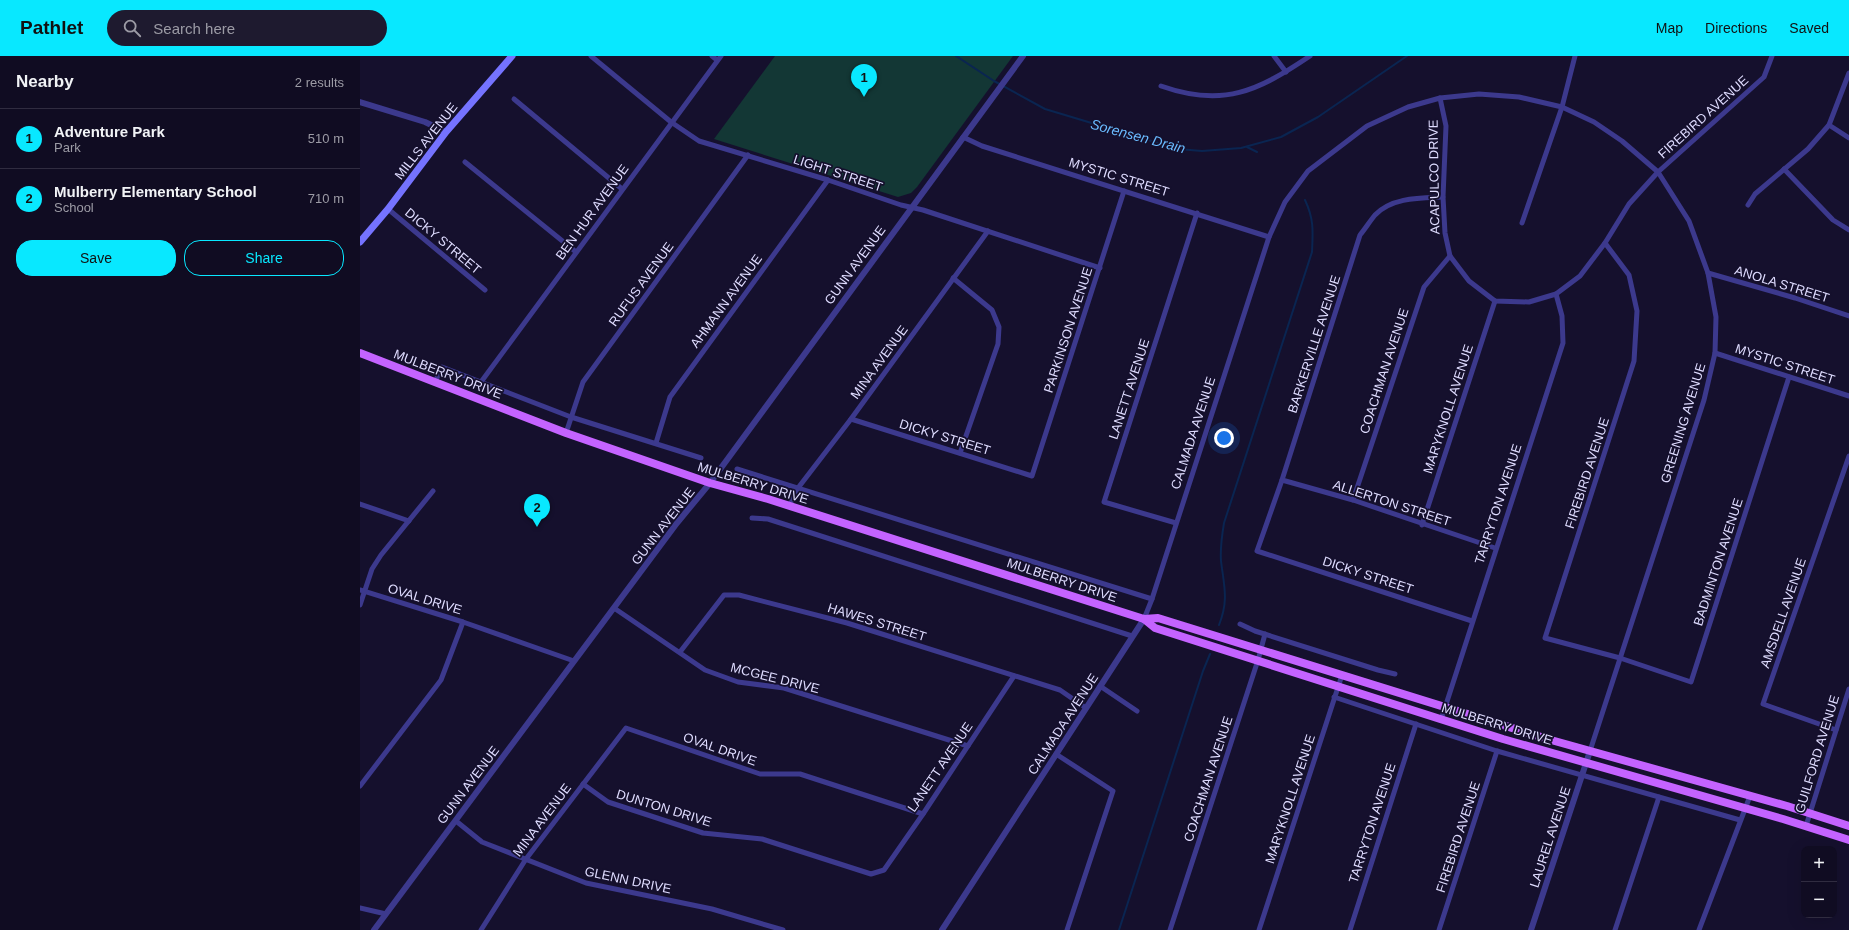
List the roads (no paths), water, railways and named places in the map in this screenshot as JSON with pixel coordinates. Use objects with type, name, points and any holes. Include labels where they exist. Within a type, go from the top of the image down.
[{"type":"main road","name":"MILLS AVENUE","points":[[360,242],[388,209],[446,132],[512,56]]},
{"type":"main road","name":"MULBERRY DRIVE","points":[[360,353],[566,432],[710,483],[789,506],[1144,619],[1155,628],[1441,720],[1745,808],[1849,840]]},
{"type":"main road","name":"MULBERRY DRIVE","points":[[1144,619],[1158,618],[1342,676],[1849,826]]},
{"type":"street","name":"LIGHT STREET","points":[[592,56],[671,122],[698,141],[828,180],[1100,268]]},
{"type":"street","points":[[712,56],[719,58]]},
{"type":"street","name":"GUNN AVENUE","points":[[374,930],[677,523],[710,483],[1023,56]]},
{"type":"street","points":[[1274,56],[1286,72]]},
{"type":"street","points":[[1161,86],[1182,93],[1203,96],[1226,95],[1245,91],[1265,84],[1310,56]]},
{"type":"street","points":[[1522,223],[1562,107],[1575,56]]},
{"type":"street","name":"FIREBIRD AVENUE","points":[[1658,172],[1764,76],[1772,56]]},
{"type":"street","name":"BEN HUR AVENUE","points":[[481,382],[719,58]]},
{"type":"street","points":[[1748,205],[1755,194],[1808,149],[1829,125],[1849,72]]},
{"type":"street","name":"CALMADA AVENUE","points":[[942,930],[1144,619],[1152,599],[1269,237],[1285,202],[1308,172],[1367,126],[1408,107],[1440,98],[1479,94],[1519,97],[1562,107]]},
{"type":"street","name":"ACAPULCO DRIVE","points":[[1440,98],[1446,126],[1443,197],[1445,233],[1450,256],[1469,281],[1495,301]]},
{"type":"street","points":[[514,99],[622,189]]},
{"type":"street","points":[[360,102],[425,122],[446,132]]},
{"type":"street","name":"GREENING AVENUE","points":[[1562,107],[1594,122],[1622,141],[1658,172],[1689,221],[1708,273],[1716,317],[1715,353],[1704,400],[1590,750]]},
{"type":"street","points":[[1829,125],[1849,138]]},
{"type":"street","name":"MYSTIC STREET","points":[[963,137],[982,146],[1269,237]]},
{"type":"street","name":"RUFUS AVENUE","points":[[566,432],[583,382],[748,155]]},
{"type":"street","points":[[465,162],[576,252]]},
{"type":"street","points":[[1784,169],[1834,220],[1849,230]]},
{"type":"street","points":[[1495,301],[1529,302],[1556,294],[1580,276],[1605,243],[1629,204],[1658,172]]},
{"type":"street","name":"AHMANN AVENUE","points":[[656,442],[670,397],[828,180]]},
{"type":"street","name":"PARKINSON AVENUE","points":[[1032,476],[1124,191]]},
{"type":"street","name":"BARKERVILLE AVENUE","points":[[1257,550],[1282,480],[1360,235],[1376,214],[1392,204],[1409,199],[1443,197]]},
{"type":"street","name":"DICKY STREET","points":[[388,209],[485,290]]},
{"type":"street","name":"LANETT AVENUE","points":[[1176,523],[1104,502],[1197,213]]},
{"type":"street","name":"MINA AVENUE","points":[[789,506],[798,488],[851,419],[988,231]]},
{"type":"street","name":"FIREBIRD AVENUE","points":[[1605,243],[1629,275],[1637,311],[1634,361],[1545,638],[1620,658]]},
{"type":"street","name":"COACHMAN AVENUE","points":[[1353,500],[1424,287],[1450,256]]},
{"type":"street","name":"ANOLA STREET","points":[[1708,273],[1795,298],[1849,316]]},
{"type":"street","points":[[953,278],[992,310],[999,327],[998,344],[960,453]]},
{"type":"street","name":"TARRYTON AVENUE","points":[[1441,720],[1495,548],[1563,343],[1562,316],[1556,294]]},
{"type":"street","name":"MARYKNOLL AVENUE","points":[[1422,525],[1495,301]]},
{"type":"street","name":"MYSTIC STREET","points":[[1715,353],[1849,396]]},
{"type":"street","name":"MULBERRY DRIVE","points":[[435,382],[442,367],[571,416],[702,458]]},
{"type":"street","name":"BADMINTON AVENUE","points":[[1620,658],[1691,682],[1789,377]]},
{"type":"street","name":"DICKY STREET","points":[[851,419],[1032,476]]},
{"type":"street","name":"AMSDELL AVENUE","points":[[1836,730],[1763,704],[1849,456]]},
{"type":"street","name":"MULBERRY DRIVE","points":[[737,469],[1152,599]]},
{"type":"street","name":"ALLERTON STREET","points":[[1282,480],[1353,500],[1422,525],[1495,548]]},
{"type":"street","points":[[360,605],[362,591],[376,562],[433,491]]},
{"type":"street","points":[[360,504],[409,521]]},
{"type":"street","points":[[752,518],[768,519],[1132,636]]},
{"type":"street","name":"DICKY STREET","points":[[1257,550],[1472,620]]},
{"type":"street","name":"OVAL DRIVE","points":[[362,591],[463,622],[574,661]]},
{"type":"street","name":"HAWES STREET","points":[[680,652],[724,595],[739,595],[847,623],[1060,690],[1086,708]]},
{"type":"street","name":"MCGEE DRIVE","points":[[614,608],[680,652],[704,670],[738,682],[784,688],[968,746]]},
{"type":"street","points":[[360,786],[441,680],[463,622]]},
{"type":"street","points":[[1240,624],[1265,634],[1395,674]]},
{"type":"street","name":"COACHMAN AVENUE","points":[[1170,930],[1258,660],[1265,634]]},
{"type":"street","name":"LANETT AVENUE","points":[[884,870],[923,814],[1014,676]]},
{"type":"street","name":"MARYKNOLL AVENUE","points":[[1259,930],[1342,676]]},
{"type":"street","points":[[1100,686],[1137,711]]},
{"type":"street","name":"GUILFORD AVENUE","points":[[1806,826],[1849,692]]},
{"type":"street","points":[[1334,697],[1497,750],[1740,820]]},
{"type":"street","name":"TARRYTON AVENUE","points":[[1350,930],[1416,724]]},
{"type":"street","name":"MINA AVENUE","points":[[481,930],[526,859],[626,728]]},
{"type":"street","name":"OVAL DRIVE","points":[[626,728],[760,774],[800,774],[923,814]]},
{"type":"street","name":"FIREBIRD AVENUE","points":[[1439,930],[1497,750]]},
{"type":"street","name":"LAUREL AVENUE","points":[[1531,930],[1590,750]]},
{"type":"street","points":[[1056,754],[1113,791],[1067,930]]},
{"type":"street","name":"DUNTON DRIVE","points":[[583,784],[608,802],[703,833],[762,839],[871,874],[884,870]]},
{"type":"street","points":[[1699,930],[1750,796]]},
{"type":"street","points":[[1616,930],[1659,797]]},
{"type":"street","name":"GLENN DRIVE","points":[[456,821],[482,842],[586,883],[712,908],[783,930]]},
{"type":"street","points":[[360,908],[386,914]]},
{"type":"waterway","name":"Sorensen Drain","points":[[956,56],[994,81],[1045,109],[1178,149],[1202,151],[1241,148],[1281,137],[1318,117],[1407,56]]},
{"type":"waterway","points":[[1247,147],[1257,152]]},
{"type":"waterway","points":[[1219,625],[1225,600],[1221,561],[1221,542],[1224,523],[1312,252],[1312,225],[1310,213],[1305,200]]},
{"type":"waterway","points":[[1119,930],[1203,671],[1210,654]]},
{"type":"place","name":"Adventure Park","points":[[864,97]]},
{"type":"place","name":"Mulberry Elementary School","points":[[537,527]]}]
